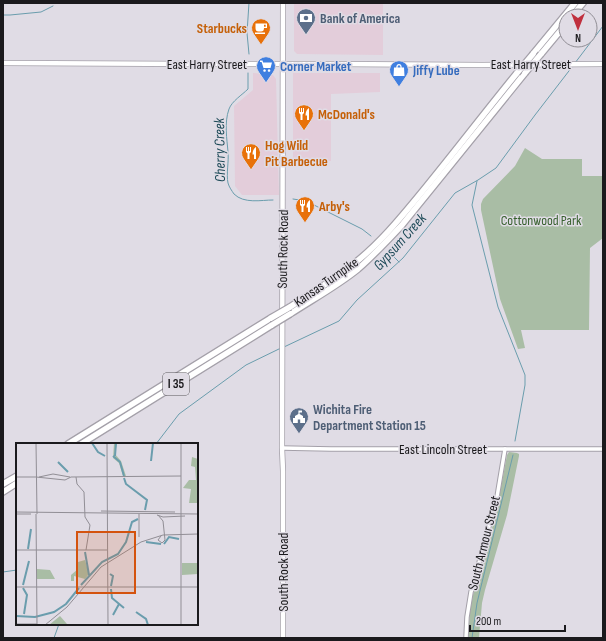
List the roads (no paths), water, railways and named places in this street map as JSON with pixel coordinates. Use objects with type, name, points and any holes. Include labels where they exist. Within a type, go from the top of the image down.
[{"type":"highway","name":"Kansas Turnpike","points":[[70,443],[290,307],[351,266],[381,239],[398,221],[575,3]]},
{"type":"highway","name":"Kansas Turnpike","points":[[83,443],[290,314],[357,269],[387,242],[402,225],[558,34]]},
{"type":"highway","points":[[3,484],[16,477]]},
{"type":"highway","points":[[3,492],[16,484]]},
{"type":"main road","name":"South Rock Road","points":[[283,638],[282,291],[284,3]]},
{"type":"main road","name":"East Harry Street","points":[[3,63],[603,64]]},
{"type":"street","name":"East Lincoln Street","points":[[282,448],[603,449]]},
{"type":"street","name":"South Armour Street","points":[[466,638],[467,616],[497,497],[505,449]]},
{"type":"waterway","points":[[249,3],[247,33],[249,54]]},
{"type":"waterway","points":[[3,15],[41,12],[53,6]]},
{"type":"waterway","name":"Gypsum Creek","points":[[575,63],[603,26]]},
{"type":"waterway","name":"Gypsum Creek","points":[[284,347],[339,321],[357,300],[403,258],[455,193],[496,168],[572,67]]},
{"type":"waterway","name":"Cherry Creek","points":[[248,73],[248,89],[232,103],[227,114],[226,131],[228,183],[234,194],[243,199],[253,201],[273,200]]},
{"type":"waterway","points":[[477,181],[472,205],[498,307],[525,375],[525,385],[515,441]]},
{"type":"waterway","name":"Cherry Creek","points":[[293,199],[306,201],[362,229],[371,236]]},
{"type":"waterway","name":"Cherry Creek","points":[[391,254],[399,262]]},
{"type":"waterway","name":"Gypsum Creek","points":[[157,443],[179,414],[246,365],[281,348]]},
{"type":"waterway","points":[[472,638],[477,603],[513,455]]},
{"type":"waterway","points":[[3,572],[16,570]]},
{"type":"waterway","name":"Gypsum Creek","points":[[54,638],[59,625]]},
{"type":"place","name":"Bank of America","points":[[306,35]]},
{"type":"place","name":"Starbucks","points":[[261,45]]},
{"type":"place","name":"Corner Market","points":[[266,83]]},
{"type":"place","name":"Jiffy Lube","points":[[399,87]]},
{"type":"place","name":"McDonald's","points":[[304,131]]},
{"type":"place","name":"Hog Wild Pit Barbecue","points":[[251,170]]},
{"type":"place","name":"Arby's","points":[[305,223]]},
{"type":"place","name":"Wichita Fire Department Station 15","points":[[299,434]]},
{"type":"park label","name":"Cottonwood Park","points":[[541,220]]}]
